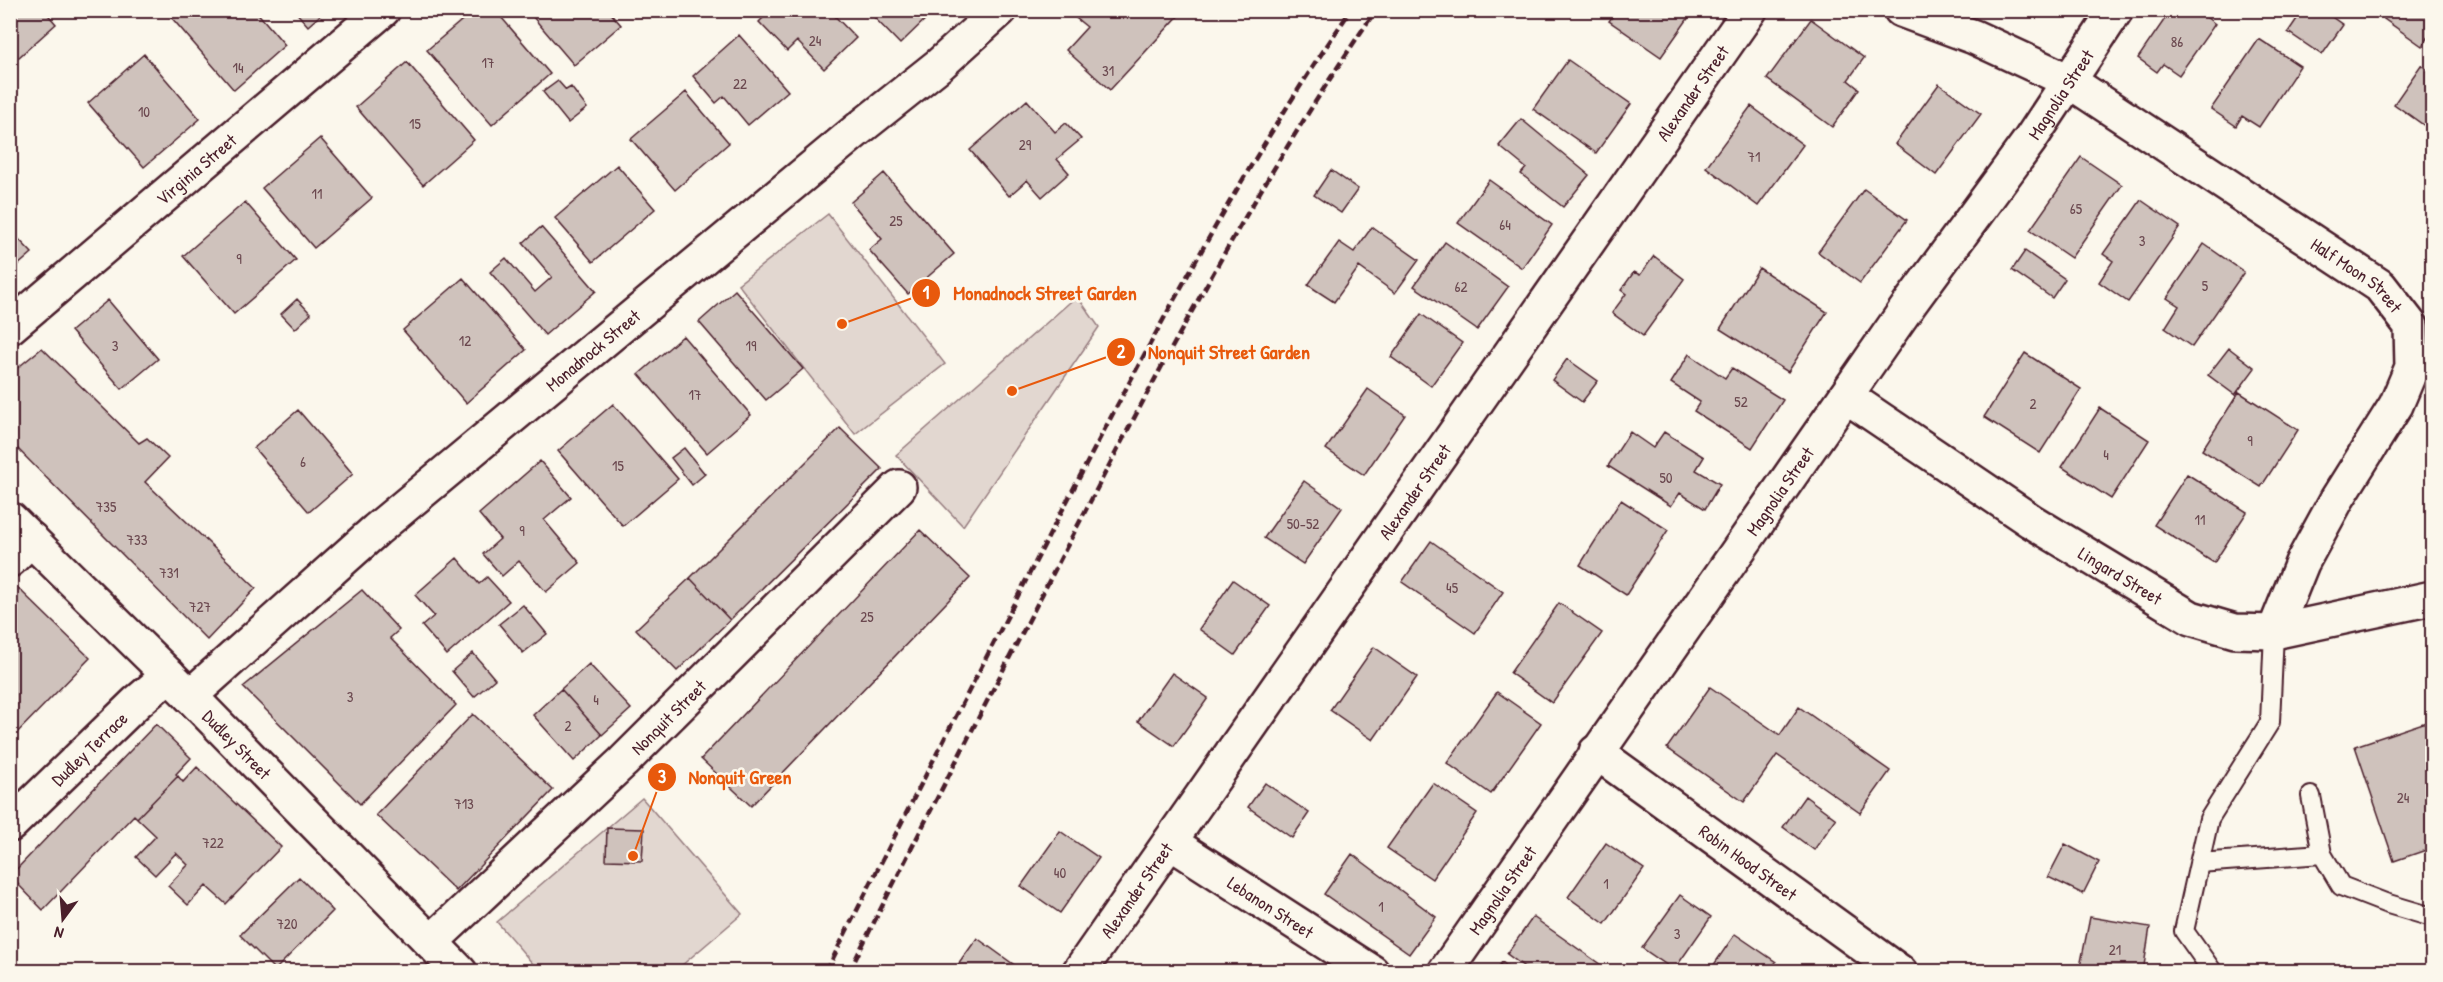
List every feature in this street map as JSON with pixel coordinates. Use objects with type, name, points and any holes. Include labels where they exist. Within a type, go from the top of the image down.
[{"type":"street","name":"Virginia Street","points":[[10,327],[383,10]]},
{"type":"street","name":"Monadnock Street","points":[[179,685],[376,530],[856,130],[939,65],[1000,10]]},
{"type":"street","name":"Alexander Street","points":[[1080,972],[1750,10]]},
{"type":"street","name":"Half Moon Street","points":[[1901,10],[1974,37],[2070,81],[2380,286],[2411,326],[2412,367],[2396,405],[2337,499],[2302,563],[2274,632]]},
{"type":"street","name":"Magnolia Street","points":[[1445,972],[1911,302],[2030,140],[2116,10]]},
{"type":"street","name":"Lingard Street","points":[[1846,396],[2031,521],[2191,618],[2235,632],[2274,632],[2433,598]]},
{"type":"street","name":"Nonquit Street","points":[[431,942],[623,762],[899,487]]},
{"type":"street","name":"Dudley Street","points":[[17,539],[179,685],[460,972]]},
{"type":"street","name":"Dudley Terrace","points":[[10,825],[137,702],[179,685]]},
{"type":"street","name":"Robin Hood Street","points":[[1596,752],[1899,972]]},
{"type":"street","name":"Lebanon Street","points":[[1170,842],[1372,972]]},
{"type":"lane","points":[[2213,972],[2184,931],[2209,819],[2270,722],[2274,632]]},
{"type":"lane","points":[[2312,796],[2322,854],[2341,886],[2385,903],[2433,917]]},
{"type":"lane","points":[[2199,863],[2322,854]]},
{"type":"shaded area","points":[[828,214],[945,364],[855,434],[738,284]]},
{"type":"shaded area","points":[[1077,296],[1099,327],[963,526],[896,455]]},
{"type":"shaded area","points":[[642,798],[742,914],[674,972],[539,971],[497,922]]},
{"type":"building","points":[[10,10],[44,10],[56,24],[10,65]]},
{"type":"building","points":[[179,10],[255,10],[285,45],[234,90],[171,17]]},
{"type":"building","points":[[294,10],[326,10],[308,26]]},
{"type":"building","points":[[474,10],[495,10],[550,74],[492,125],[427,50]]},
{"type":"building","points":[[527,10],[608,10],[621,25],[574,65]]},
{"type":"building","points":[[771,10],[829,10],[856,38],[824,69],[797,41],[787,51],[759,22]]},
{"type":"building","points":[[867,10],[935,10],[900,44]]},
{"type":"building","points":[[1074,10],[1181,10],[1182,12],[1110,90],[1066,50],[1087,27],[1071,14]]},
{"type":"building","points":[[1617,10],[1694,10],[1661,57],[1609,21]]},
{"type":"building","points":[[2171,10],[2197,10],[2215,24],[2179,75],[2163,64],[2157,72],[2138,58]]},
{"type":"building","points":[[2303,10],[2322,10],[2343,25],[2322,55],[2288,32]]},
{"type":"building","points":[[2390,10],[2432,10],[2432,30],[2422,46],[2384,19]]},
{"type":"building","points":[[1811,19],[1864,58],[1848,80],[1859,89],[1832,127],[1767,79]]},
{"type":"building","points":[[739,35],[788,91],[748,125],[724,96],[716,103],[693,76]]},
{"type":"building","points":[[2259,39],[2300,66],[2259,127],[2242,116],[2236,126],[2211,109]]},
{"type":"building","points":[[144,54],[200,119],[144,167],[88,103]]},
{"type":"building","points":[[1568,60],[1631,104],[1596,153],[1533,109]]},
{"type":"building","points":[[407,62],[474,140],[423,185],[356,107]]},
{"type":"building","points":[[2421,65],[2432,73],[2432,131],[2394,104]]},
{"type":"building","points":[[558,81],[566,90],[571,87],[587,108],[568,123],[543,92]]},
{"type":"building","points":[[1939,84],[1981,114],[1936,175],[1895,144]]},
{"type":"building","points":[[686,92],[729,143],[675,190],[631,139]]},
{"type":"building","points":[[1027,100],[1055,132],[1066,123],[1081,139],[1057,159],[1069,173],[1042,197],[1027,180],[1009,196],[970,150]]},
{"type":"building","points":[[1751,106],[1803,145],[1758,206],[1706,167]]},
{"type":"building","points":[[1521,119],[1589,175],[1563,207],[1521,174],[1526,168],[1499,146]]},
{"type":"building","points":[[320,138],[372,198],[314,248],[262,188]]},
{"type":"building","points":[[2081,157],[2122,185],[2071,258],[2030,230]]},
{"type":"building","points":[[617,165],[655,209],[593,262],[555,218]]},
{"type":"building","points":[[1331,170],[1358,189],[1341,213],[1314,195]]},
{"type":"building","points":[[884,173],[954,254],[908,294],[869,250],[882,239],[851,202]]},
{"type":"building","points":[[1489,180],[1552,225],[1522,268],[1458,223]]},
{"type":"building","points":[[1864,189],[1907,220],[1860,283],[1818,252]]},
{"type":"building","points":[[2141,200],[2180,227],[2128,302],[2099,282],[2113,261],[2103,254]]},
{"type":"building","points":[[245,202],[296,260],[234,314],[183,256]]},
{"type":"building","points":[[541,227],[596,291],[545,335],[490,272],[506,258],[535,292],[552,277],[523,243]]},
{"type":"building","points":[[1372,227],[1419,260],[1395,293],[1359,267],[1334,302],[1308,285],[1339,242],[1354,252]]},
{"type":"building","points":[[10,230],[32,253],[10,272]]},
{"type":"building","points":[[1445,242],[1508,287],[1477,330],[1414,286]]},
{"type":"building","points":[[2204,244],[2244,272],[2192,347],[2165,328],[2179,306],[2167,298]]},
{"type":"building","points":[[2025,251],[2065,279],[2052,298],[2012,270]]},
{"type":"building","points":[[1654,256],[1684,279],[1643,336],[1612,313],[1626,294],[1621,290],[1634,272],[1640,275]]},
{"type":"building","points":[[1759,268],[1827,312],[1788,372],[1720,329]]},
{"type":"building","points":[[463,278],[526,350],[466,403],[403,330]]},
{"type":"building","points":[[735,290],[803,369],[766,400],[699,322]]},
{"type":"building","points":[[297,299],[311,314],[295,329],[281,314]]},
{"type":"building","points":[[108,300],[158,359],[122,389],[71,331]]},
{"type":"building","points":[[1421,314],[1462,343],[1431,386],[1391,357]]},
{"type":"building","points":[[683,336],[751,415],[707,453],[639,374]]},
{"type":"building","points":[[42,348],[139,443],[147,438],[168,458],[145,482],[256,588],[207,640],[10,441],[10,374]]},
{"type":"building","points":[[2229,348],[2255,368],[2235,395],[2208,375]]},
{"type":"building","points":[[2025,353],[2081,389],[2040,453],[1984,417]]},
{"type":"building","points":[[1689,354],[1725,378],[1732,368],[1783,400],[1752,448],[1694,411],[1700,402],[1671,383]]},
{"type":"building","points":[[1567,359],[1598,381],[1582,402],[1552,380]]},
{"type":"building","points":[[1368,389],[1405,415],[1364,475],[1326,449]]},
{"type":"building","points":[[2239,392],[2298,430],[2261,487],[2202,450]]},
{"type":"building","points":[[613,404],[678,479],[623,526],[558,451]]},
{"type":"building","points":[[2100,408],[2149,440],[2111,499],[2062,467]]},
{"type":"building","points":[[298,410],[353,474],[309,512],[254,448]]},
{"type":"building","points":[[840,428],[882,469],[730,620],[690,578]]},
{"type":"building","points":[[1630,432],[1653,448],[1664,432],[1704,457],[1696,470],[1720,484],[1705,509],[1680,493],[1671,506],[1608,466]]},
{"type":"building","points":[[684,448],[705,474],[692,485],[671,458]]},
{"type":"building","points":[[540,461],[571,497],[544,520],[580,563],[546,592],[519,561],[502,576],[483,554],[500,539],[479,514]]},
{"type":"building","points":[[2187,474],[2247,512],[2214,563],[2154,525]]},
{"type":"building","points":[[1304,481],[1342,508],[1303,564],[1264,538]]},
{"type":"building","points":[[1621,500],[1668,530],[1626,595],[1580,565]]},
{"type":"building","points":[[920,530],[970,578],[751,806],[701,759]]},
{"type":"building","points":[[1431,541],[1503,592],[1475,633],[1402,582]]},
{"type":"building","points":[[457,558],[479,584],[487,577],[509,601],[447,655],[422,626],[434,616],[415,595]]},
{"type":"building","points":[[690,578],[730,620],[677,671],[636,629]]},
{"type":"building","points":[[1233,580],[1270,606],[1235,655],[1199,629]]},
{"type":"building","points":[[16,586],[90,658],[10,740],[10,591]]},
{"type":"building","points":[[362,590],[399,630],[390,638],[456,705],[360,804],[243,687]]},
{"type":"building","points":[[1559,603],[1602,633],[1552,703],[1510,673]]},
{"type":"building","points":[[523,605],[547,634],[523,653],[499,624]]},
{"type":"building","points":[[1374,647],[1417,677],[1373,740],[1330,710]]},
{"type":"building","points":[[473,653],[495,679],[474,697],[452,671]]},
{"type":"building","points":[[589,664],[631,709],[602,735],[561,689]]},
{"type":"building","points":[[1172,673],[1208,698],[1174,746],[1138,721]]},
{"type":"building","points":[[1710,687],[1780,735],[1799,707],[1890,771],[1860,813],[1777,755],[1744,802],[1667,748]]},
{"type":"building","points":[[561,689],[602,735],[574,761],[533,715]]},
{"type":"building","points":[[1497,692],[1541,723],[1491,794],[1447,763]]},
{"type":"building","points":[[473,714],[553,790],[456,891],[376,815]]},
{"type":"building","points":[[2432,720],[2432,848],[2394,861],[2355,746]]},
{"type":"building","points":[[156,724],[191,758],[176,774],[178,776],[137,818],[134,815],[43,910],[10,876]]},
{"type":"building","points":[[197,767],[281,847],[226,904],[206,886],[188,905],[168,886],[188,865],[176,853],[155,875],[136,857],[156,836],[137,818],[178,776],[183,782]]},
{"type":"building","points":[[1265,783],[1309,813],[1292,838],[1248,807]]},
{"type":"building","points":[[1433,783],[1477,813],[1432,879],[1387,848]]},
{"type":"building","points":[[1805,796],[1836,819],[1814,850],[1783,827]]},
{"type":"building","points":[[607,828],[644,829],[642,861],[606,860]]},
{"type":"building","points":[[1060,831],[1099,858],[1060,913],[1021,886]]},
{"type":"building","points":[[1606,843],[1644,869],[1605,924],[1568,897]]},
{"type":"building","points":[[2065,844],[2099,862],[2083,894],[2048,877]]},
{"type":"building","points":[[1352,854],[1436,917],[1409,954],[1324,894]]},
{"type":"building","points":[[299,877],[333,911],[275,970],[240,935]]},
{"type":"building","points":[[1680,895],[1711,917],[1674,970],[1642,948]]},
{"type":"building","points":[[1533,917],[1611,972],[1531,972],[1507,954]]},
{"type":"building","points":[[2090,917],[2150,927],[2143,972],[2079,972]]},
{"type":"building","points":[[1735,934],[1776,962],[1769,972],[1721,972],[1713,966]]},
{"type":"building","points":[[977,938],[1024,972],[953,972]]},
{"type":"building","points":[[1502,962],[1515,972],[1495,972]]},
{"type":"railway","points":[[826,972],[1157,331],[1269,136],[1351,10]]},
{"type":"railway","points":[[849,972],[1065,550],[1174,343],[1291,140],[1376,10]]},
{"type":"place","name":"Monadnock Street Garden","points":[[842,324]]},
{"type":"place","name":"Nonquit Street Garden","points":[[1012,391]]},
{"type":"place","name":"Nonquit Green","points":[[633,856]]}]
